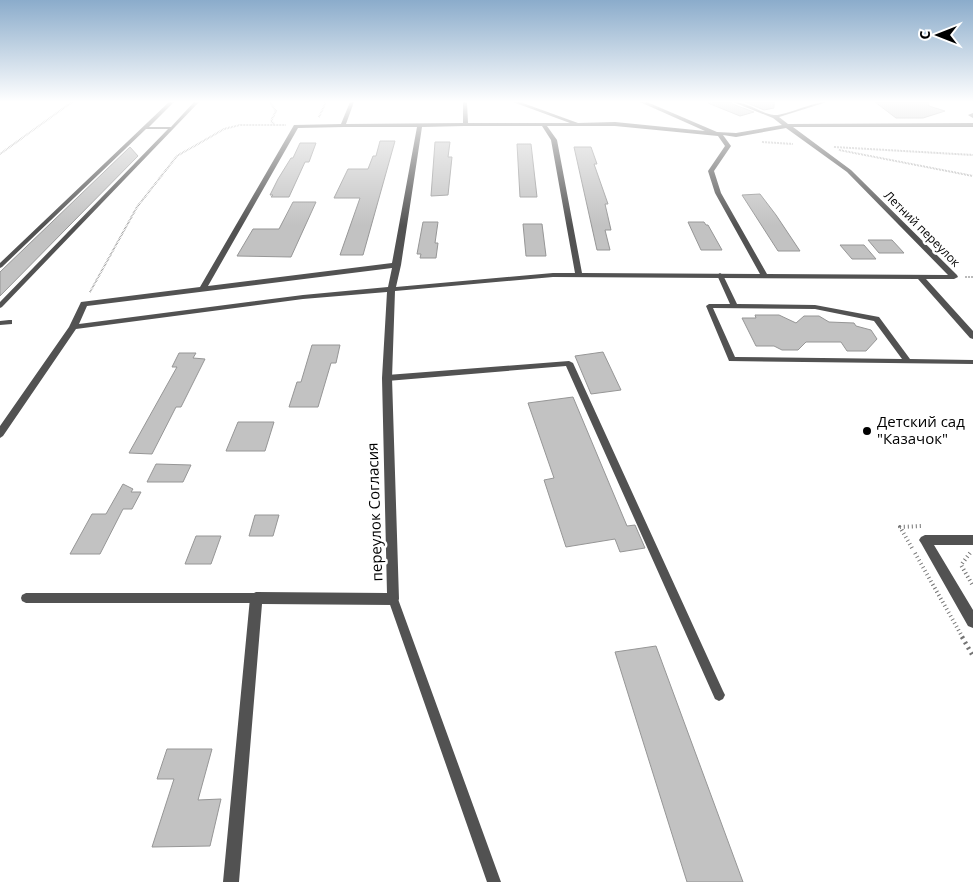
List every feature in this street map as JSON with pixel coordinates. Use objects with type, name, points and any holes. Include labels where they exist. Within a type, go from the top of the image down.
[{"type":"street","points":[[202,289],[286,143]]},
{"type":"street","name":"переулок Согласия","points":[[256,598],[393,599],[387,378],[390,298],[417,143]]},
{"type":"street","points":[[555,143],[579,274]]},
{"type":"street","points":[[726,143],[728,146],[712,171],[718,193],[764,275]]},
{"type":"street","name":"Летний переулок","points":[[811,143],[848,171],[954,277],[920,277]]},
{"type":"street","points":[[0,434],[73,327],[84,304],[397,265]]},
{"type":"street","points":[[73,327],[303,297],[392,288],[579,274],[764,275],[920,277],[973,336]]},
{"type":"street","points":[[973,540],[925,540],[973,622]]},
{"type":"street","points":[[231,882],[256,598]]},
{"type":"lane","points":[[0,266],[130,143]]},
{"type":"lane","points":[[0,306],[158,143]]},
{"type":"lane","points":[[720,275],[734,306]]},
{"type":"lane","points":[[908,361],[876,319],[815,308],[709,306],[732,359],[973,362]]},
{"type":"lane","points":[[0,323],[9,322]]},
{"type":"lane","points":[[387,378],[569,363],[719,695]]},
{"type":"lane","points":[[26,598],[256,598]]},
{"type":"lane","points":[[393,599],[494,882]]},
{"type":"path","points":[[0,154],[15,143]]},
{"type":"path","points":[[84,304],[137,207],[177,156],[199,143]]},
{"type":"path","points":[[781,143],[973,155]]},
{"type":"path","points":[[814,145],[973,176]]},
{"type":"path","points":[[973,551],[960,565],[973,586]]},
{"type":"building","points":[[300,143],[316,143],[309,162],[305,162],[289,197],[271,197],[273,195],[270,195],[278,179],[291,158],[293,158]]},
{"type":"building","points":[[379,143],[394,143],[363,255],[340,255],[360,198],[334,198],[348,169],[368,169],[373,156],[376,156]]},
{"type":"building","points":[[435,143],[450,143],[448,157],[452,157],[448,195],[431,196]]},
{"type":"building","points":[[517,144],[531,144],[537,197],[520,197]]},
{"type":"building","points":[[130,147],[138,156],[0,296],[0,272]]},
{"type":"building","points":[[574,147],[591,147],[597,164],[594,164],[608,204],[605,204],[611,230],[605,230],[610,250],[597,250]]},
{"type":"building","points":[[760,194],[800,251],[778,251],[742,195]]},
{"type":"building","points":[[293,202],[316,202],[291,257],[237,256],[253,229],[279,229]]},
{"type":"building","points":[[423,222],[438,222],[435,243],[438,243],[436,258],[420,258],[421,254],[417,254]]},
{"type":"building","points":[[688,222],[704,222],[708,225],[722,250],[701,250]]},
{"type":"building","points":[[523,224],[542,224],[546,256],[526,256]]},
{"type":"building","points":[[868,240],[892,240],[904,253],[879,253]]},
{"type":"building","points":[[840,245],[864,245],[876,259],[852,259]]},
{"type":"building","points":[[755,315],[779,315],[796,323],[804,316],[819,316],[829,322],[854,323],[856,326],[871,330],[877,339],[866,351],[847,351],[841,342],[806,342],[798,350],[782,350],[774,346],[756,346],[742,318],[756,318]]},
{"type":"building","points":[[312,345],[340,345],[336,363],[331,363],[318,407],[289,407],[297,382],[301,382]]},
{"type":"building","points":[[603,352],[621,390],[591,394],[575,356]]},
{"type":"building","points":[[179,353],[196,353],[193,358],[205,359],[181,407],[176,407],[152,454],[129,453],[177,367],[172,367]]},
{"type":"building","points":[[573,397],[627,526],[635,525],[645,548],[620,552],[615,539],[566,547],[544,480],[554,478],[528,403]]},
{"type":"building","points":[[238,422],[274,422],[265,451],[226,451]]},
{"type":"building","points":[[156,464],[191,465],[183,482],[147,482]]},
{"type":"building","points":[[123,484],[133,489],[131,492],[141,492],[132,509],[123,509],[100,554],[70,554],[92,514],[106,514]]},
{"type":"building","points":[[255,515],[279,515],[273,536],[249,536]]},
{"type":"building","points":[[196,536],[221,536],[211,564],[185,564]]},
{"type":"building","points":[[656,646],[743,882],[687,882],[615,652]]},
{"type":"building","points":[[167,749],[212,749],[198,800],[221,799],[210,846],[152,847],[174,779],[157,779]]},
{"type":"place","name":"Детский сад \"Казачок\"","points":[[867,431]]}]
